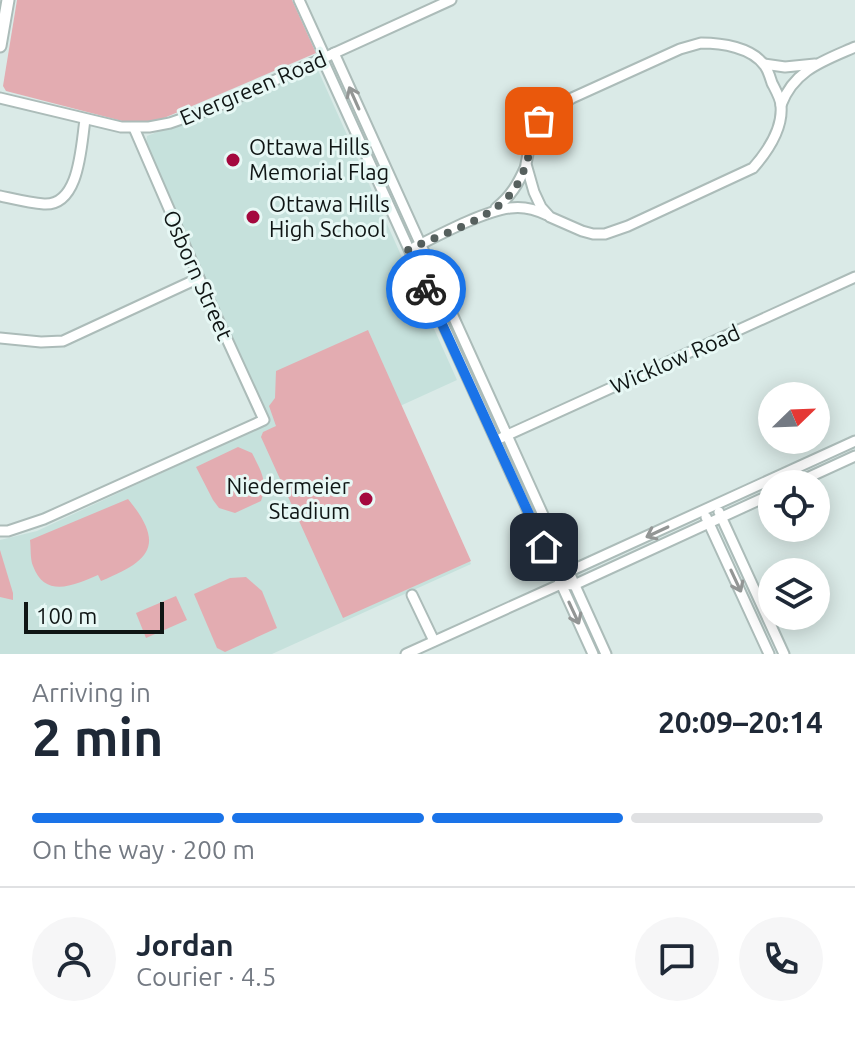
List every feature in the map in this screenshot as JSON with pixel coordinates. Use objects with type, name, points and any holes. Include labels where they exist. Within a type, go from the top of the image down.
[{"type":"street","points":[[0,46],[8,0]]},
{"type":"street","points":[[299,0],[420,244],[606,654]]},
{"type":"street","name":"Evergreen Road","points":[[0,98],[85,120],[134,128],[157,126],[188,118],[451,0]]},
{"type":"street","points":[[490,213],[519,183],[539,121],[572,98],[680,49],[701,43],[719,43],[752,55],[764,64],[781,105]]},
{"type":"street","points":[[408,250],[508,208],[533,209],[593,234],[605,234],[628,226],[753,168],[774,138],[781,105],[792,84],[819,63],[855,47]]},
{"type":"street","points":[[327,56],[408,250],[593,654]]},
{"type":"street","points":[[764,64],[785,67],[819,63]]},
{"type":"street","points":[[0,196],[44,204],[56,202],[65,196],[75,182],[85,120]]},
{"type":"street","name":"Osborn Street","points":[[0,531],[44,519],[264,420],[134,128]]},
{"type":"street","points":[[526,164],[534,192],[550,217]]},
{"type":"street","name":"Wicklow Road","points":[[495,441],[855,277]]},
{"type":"street","points":[[0,338],[63,341],[199,278]]},
{"type":"street","points":[[561,584],[568,572],[850,444],[854,460],[829,470]]},
{"type":"street","points":[[406,654],[561,584],[574,585],[758,500]]},
{"type":"street","points":[[716,505],[784,654]]},
{"type":"street","points":[[703,510],[769,654]]},
{"type":"street","points":[[412,595],[434,641]]},
{"type":"shaded area","points":[[17,0],[292,0],[316,53],[157,121],[126,122],[6,91],[3,86]]},
{"type":"shaded area","points":[[317,68],[457,380],[400,406],[471,564],[272,654],[0,654],[0,540],[37,531],[264,425],[265,419],[146,143],[147,136]]},
{"type":"shaded area","name":"Niedermeier Stadium","points":[[368,330],[471,561],[343,618],[261,437],[263,432],[276,426],[269,406],[275,398],[276,371]]},
{"type":"shaded area","points":[[238,447],[252,453],[261,471],[264,488],[261,501],[235,513],[219,508],[196,467]]},
{"type":"shaded area","points":[[128,499],[147,528],[147,550],[141,558],[118,574],[101,581],[98,575],[61,587],[45,583],[38,576],[32,563],[30,540]]},
{"type":"shaded area","points":[[0,550],[13,593],[13,600],[0,597]]},
{"type":"shaded area","points":[[246,577],[262,591],[277,628],[225,652],[217,648],[194,594],[230,578]]},
{"type":"shaded area","points":[[176,596],[187,620],[146,638],[136,613]]},
{"type":"way so far","points":[[426,289],[408,250],[490,213],[505,201],[519,183],[539,121]]},
{"type":"place","name":"Ottawa Hills Memorial Flag","points":[[233,160]]},
{"type":"place","name":"Ottawa Hills High School","points":[[253,217]]},
{"type":"place","name":"Niedermeier Stadium","points":[[366,499]]},
{"type":"route","points":[[426,289],[544,547]]}]
